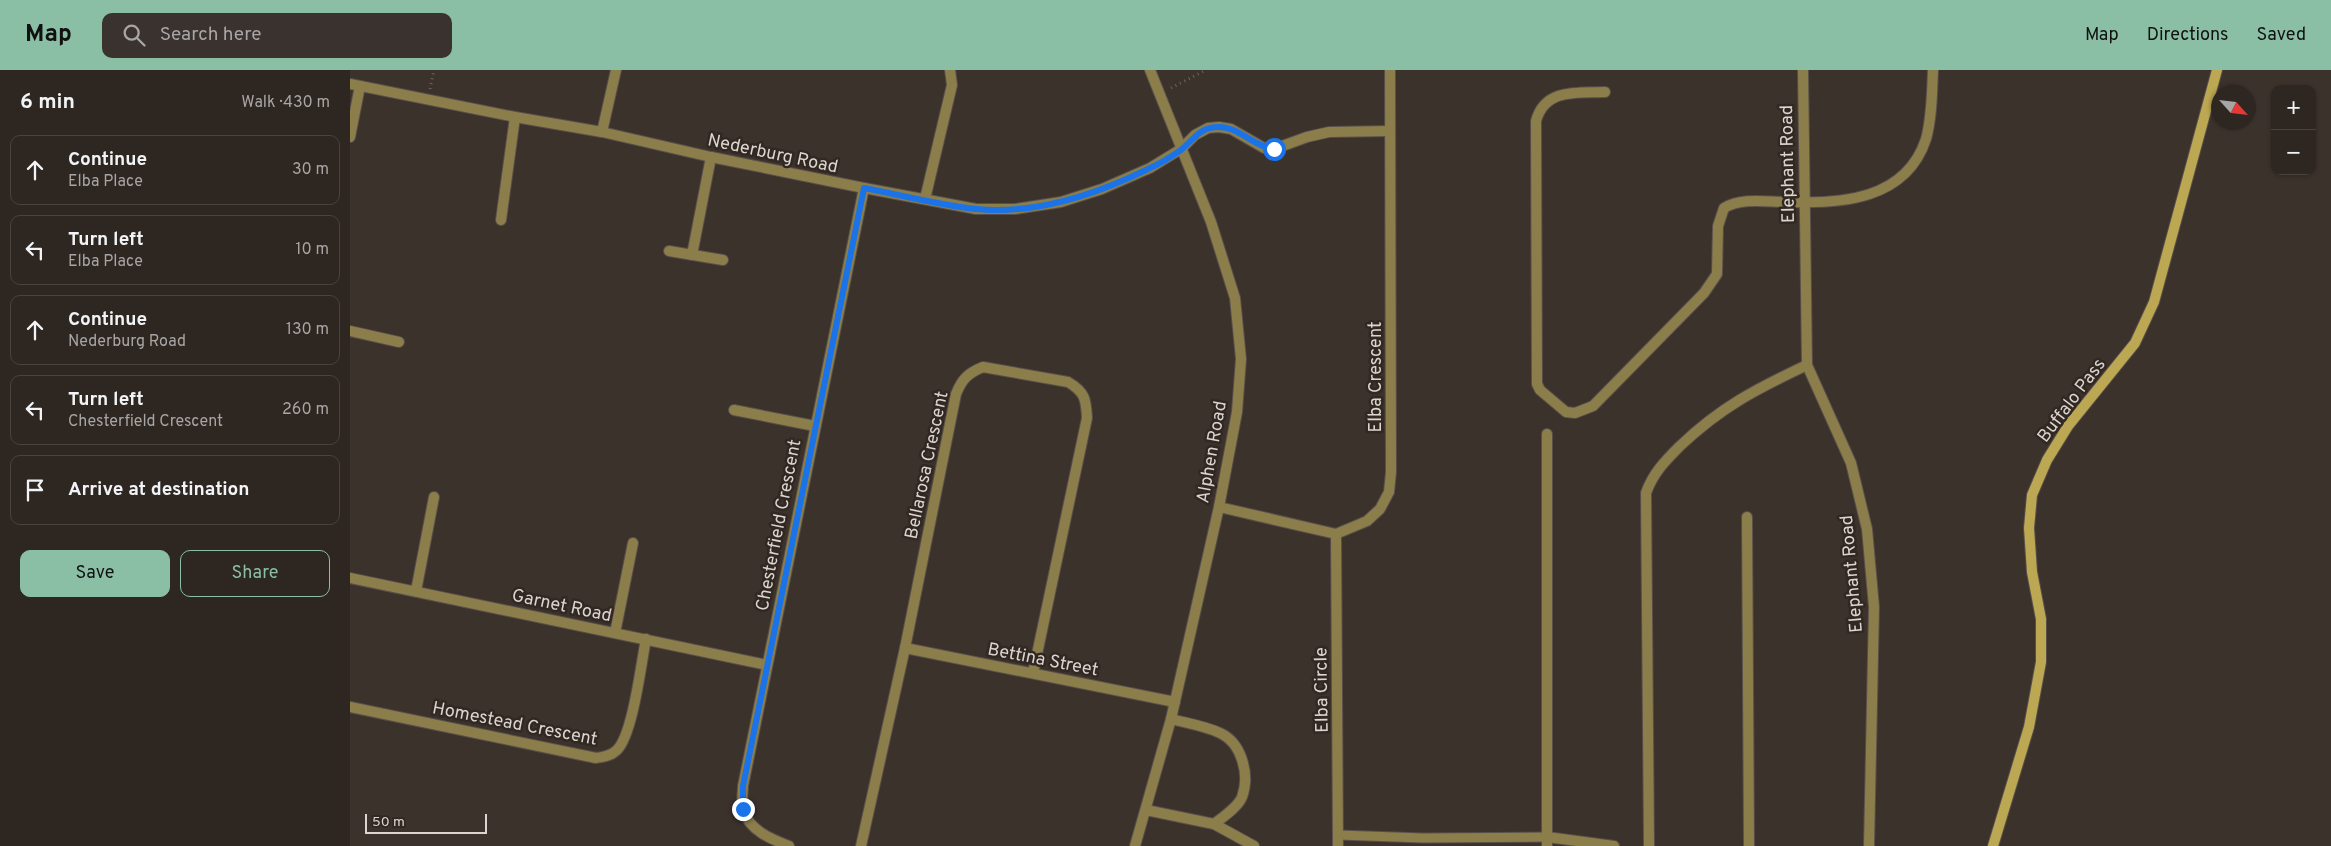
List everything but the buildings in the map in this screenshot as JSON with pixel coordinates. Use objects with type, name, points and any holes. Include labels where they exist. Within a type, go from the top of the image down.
[{"type":"main road","name":"Buffalo Pass","points":[[1993,846],[2029,727],[2040,662],[2041,619],[2032,572],[2029,528],[2032,495],[2047,460],[2068,426],[2135,343],[2154,302],[2217,70]]},
{"type":"street","points":[[602,132],[616,70]]},
{"type":"street","points":[[925,199],[952,84],[950,70]]},
{"type":"street","name":"Alphen Road","points":[[1135,846],[1171,719],[1218,507],[1237,412],[1241,359],[1235,298],[1211,222],[1150,70]]},
{"type":"street","name":"Elba Crescent","points":[[1336,534],[1367,521],[1380,509],[1389,492],[1391,472],[1390,70]]},
{"type":"street","name":"Elephant Road","points":[[1803,70],[1807,365],[1851,463],[1867,529],[1874,607],[1869,846]]},
{"type":"street","points":[[1605,92],[1557,95],[1538,111],[1536,121],[1537,384],[1540,390],[1566,412],[1575,413],[1593,406],[1704,293],[1717,274],[1718,226],[1724,208],[1739,201],[1804,203],[1860,198],[1881,190],[1900,176],[1915,160],[1926,139],[1933,70]]},
{"type":"street","name":"Nederburg Road","points":[[355,85],[428,98],[515,117],[602,132],[711,157],[976,209],[1015,210],[1061,202],[1102,189],[1150,168],[1181,149],[1195,135],[1208,128],[1220,127],[1231,129],[1264,148],[1274,149],[1307,137],[1329,132],[1390,131]]},
{"type":"street","points":[[350,137],[355,85]]},
{"type":"street","points":[[501,220],[515,117]]},
{"type":"street","points":[[692,255],[711,157]]},
{"type":"street","name":"Chesterfield Crescent","points":[[789,846],[767,837],[752,826],[743,809],[743,786],[864,188]]},
{"type":"street","points":[[669,251],[723,260]]},
{"type":"street","points":[[350,332],[399,342]]},
{"type":"street","points":[[1649,846],[1646,492],[1650,480],[1661,465],[1707,421],[1756,388],[1807,365]]},
{"type":"street","name":"Bellarosa Crescent","points":[[861,846],[905,648],[956,394],[962,379],[971,371],[983,367],[1068,382],[1079,389],[1086,401],[1087,418],[1034,673]]},
{"type":"street","points":[[734,410],[815,426]]},
{"type":"street","points":[[1548,434],[1547,841],[1614,846]]},
{"type":"street","points":[[416,591],[434,498]]},
{"type":"street","points":[[1218,507],[1336,534]]},
{"type":"street","points":[[1747,517],[1748,846]]},
{"type":"street","name":"Elba Circle","points":[[1336,534],[1338,841]]},
{"type":"street","points":[[615,633],[633,543]]},
{"type":"street","name":"Garnet Road","points":[[350,578],[767,665]]},
{"type":"street","name":"Homestead Crescent","points":[[350,707],[596,758],[606,757],[616,752],[628,728],[646,639]]},
{"type":"street","name":"Bettina Street","points":[[905,648],[1175,702]]},
{"type":"street","points":[[1171,719],[1220,733],[1232,741],[1238,752],[1246,777],[1241,798],[1214,824]]},
{"type":"street","points":[[1146,810],[1214,824],[1254,846]]},
{"type":"lane","points":[[1338,841],[1501,836],[1547,841]]},
{"type":"path","points":[[428,98],[434,70]]},
{"type":"path","points":[[1160,94],[1206,70]]},
{"type":"route","points":[[743,809],[743,786],[864,188],[976,209],[1015,210],[1061,202],[1102,189],[1150,168],[1181,149],[1195,135],[1208,128],[1220,127],[1231,129],[1264,148],[1274,149]]}]
